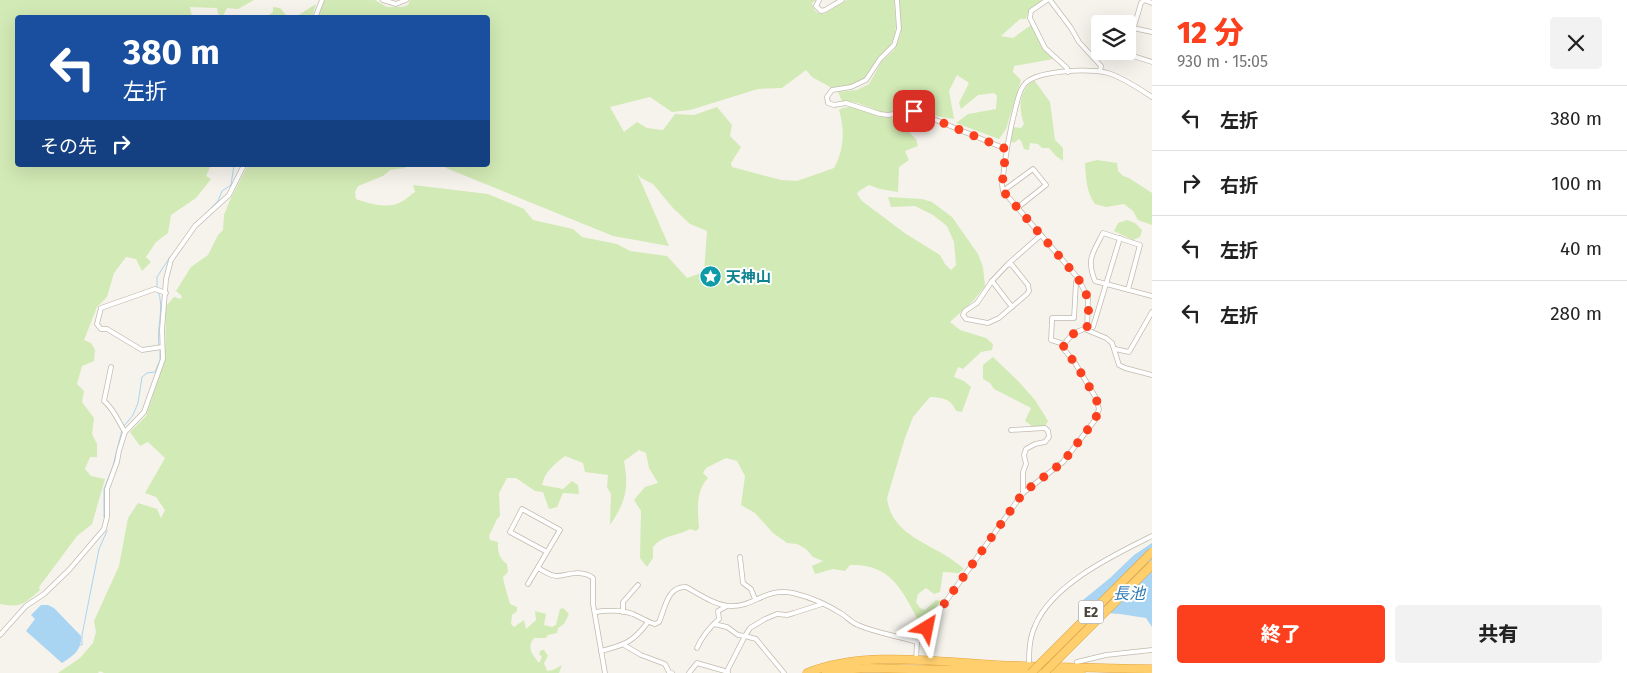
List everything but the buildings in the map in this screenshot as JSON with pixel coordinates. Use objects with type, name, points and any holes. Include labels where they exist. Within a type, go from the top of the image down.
[{"type":"highway","name":"E2","points":[[1029,671],[1152,552]]},
{"type":"highway","name":"E2","points":[[1044,673],[1152,565]]},
{"type":"highway","points":[[807,673],[821,667],[839,663],[916,660],[1029,671]]},
{"type":"highway","points":[[826,673],[868,668],[1029,671],[1152,669]]},
{"type":"street","points":[[316,15],[322,0]]},
{"type":"street","points":[[383,0],[396,4],[406,0]]},
{"type":"street","points":[[819,0],[816,6],[821,11],[842,0]]},
{"type":"street","points":[[897,0],[899,29],[894,46],[880,59],[866,80],[851,88],[832,90],[827,97],[828,103],[834,106],[846,103],[888,115],[914,111],[1006,149]]},
{"type":"street","points":[[1046,0],[1031,11],[1030,18],[1045,48],[1067,68],[1068,72]]},
{"type":"street","points":[[1050,0],[1079,42],[1101,66],[1100,71]]},
{"type":"street","points":[[1136,19],[1141,3],[1144,0],[1152,3]]},
{"type":"street","points":[[1136,29],[1152,32]]},
{"type":"street","points":[[1136,57],[1152,62]]},
{"type":"street","points":[[1087,328],[1088,298],[1078,278],[1003,191],[1006,149],[1023,86],[1033,77],[1068,72],[1100,71],[1121,78],[1152,97]]},
{"type":"street","points":[[0,635],[26,606],[44,594],[69,570],[104,529],[107,517],[107,489],[125,432],[147,407],[163,359],[162,330],[166,279],[174,254],[195,226],[229,195],[243,167]]},
{"type":"street","points":[[1003,191],[1032,169],[1042,179],[1046,185],[1017,208]]},
{"type":"street","points":[[1128,290],[1140,245],[1103,233],[1091,258],[1090,269],[1095,282],[1152,296]]},
{"type":"street","points":[[1008,264],[1012,265],[1028,285],[1029,291],[999,318],[988,323],[966,320],[963,315],[965,311],[977,303],[992,281],[1008,264],[1041,235]]},
{"type":"street","points":[[916,660],[917,642],[1023,493],[1063,462],[1095,420],[1099,405],[1075,363],[1064,351],[1064,344],[1077,331],[1093,327],[1120,238]]},
{"type":"street","points":[[1064,344],[1051,340],[1052,318],[1074,318],[1076,282],[1078,278]]},
{"type":"street","points":[[992,281],[1012,307]]},
{"type":"street","points":[[162,347],[142,350],[107,329],[101,329],[97,324],[101,308],[155,289],[166,293]]},
{"type":"street","points":[[1114,349],[1129,352],[1152,312]]},
{"type":"street","points":[[1146,323],[1152,324]]},
{"type":"street","points":[[1087,328],[1091,332],[1110,340],[1120,365],[1124,368],[1152,375]]},
{"type":"street","points":[[111,367],[104,401],[112,407],[125,432]]},
{"type":"street","points":[[1011,430],[1045,428],[1048,431],[1049,438],[1045,442],[1035,444],[1026,449],[1024,456],[1026,464],[1023,472],[1023,493]]},
{"type":"street","points":[[528,584],[538,568],[560,530],[522,509],[510,532],[547,552]]},
{"type":"street","points":[[1029,671],[1030,644],[1036,624],[1042,612],[1055,597],[1105,560],[1152,536]]},
{"type":"street","points":[[740,557],[743,583],[752,589],[755,599]]},
{"type":"street","points":[[538,568],[556,576],[569,573],[590,575],[592,578],[593,604],[596,612],[605,673]]},
{"type":"street","points":[[624,612],[624,602],[638,585]]},
{"type":"street","points":[[596,612],[624,612],[655,624],[659,622],[670,594],[680,587],[686,587],[727,606],[738,606],[768,594],[785,592],[822,604],[857,625],[917,642]]},
{"type":"street","points":[[689,673],[697,663],[728,672],[744,636],[750,628],[765,618],[777,614],[787,615],[822,604]]},
{"type":"street","points":[[697,648],[702,637],[719,620],[718,611],[727,606]]},
{"type":"street","points":[[601,651],[624,646],[641,632],[648,622]]},
{"type":"street","points":[[714,624],[727,627],[738,635],[756,639],[784,673]]},
{"type":"street","points":[[624,646],[665,664],[669,672],[672,673]]},
{"type":"street","points":[[1078,671],[1076,662],[1106,655],[1152,650]]},
{"type":"green space","points":[[0,0],[254,0],[238,9],[227,8],[224,15],[218,14],[217,8],[190,7],[192,15],[15,15],[15,167],[210,167],[206,176],[211,179],[196,198],[171,215],[168,233],[156,242],[146,257],[151,262],[142,271],[136,259],[126,257],[114,273],[107,297],[97,307],[84,340],[91,343],[95,350],[94,361],[82,366],[77,384],[84,391],[82,402],[94,418],[92,434],[97,444],[97,457],[90,457],[85,469],[91,476],[105,479],[92,524],[77,536],[39,587],[40,590],[22,604],[0,604]]},
{"type":"green space","points":[[322,0],[375,0],[387,7],[402,7],[408,5],[410,0],[816,0],[812,3],[815,10],[824,14],[847,0],[894,0],[896,25],[891,45],[877,59],[864,79],[849,87],[832,88],[812,77],[806,70],[782,88],[758,89],[690,110],[672,112],[650,97],[610,107],[624,132],[637,122],[647,128],[663,130],[675,114],[694,115],[717,107],[732,125],[730,136],[741,147],[731,163],[732,167],[781,180],[797,181],[834,168],[842,147],[842,125],[839,110],[850,107],[886,118],[914,115],[918,120],[911,126],[910,133],[916,139],[918,146],[905,151],[909,160],[899,167],[898,192],[869,185],[857,194],[862,201],[906,234],[940,255],[951,270],[956,265],[954,242],[947,226],[933,215],[915,206],[891,207],[888,197],[922,199],[932,202],[952,217],[978,254],[983,267],[985,286],[974,300],[950,322],[960,330],[986,338],[993,344],[992,350],[981,352],[963,369],[958,367],[954,377],[964,381],[971,387],[962,412],[956,411],[952,403],[946,399],[930,397],[913,417],[887,498],[890,510],[901,527],[964,569],[959,573],[943,572],[940,592],[934,594],[926,588],[918,594],[916,602],[920,608],[925,610],[936,600],[941,601],[925,622],[918,620],[900,588],[893,580],[875,568],[850,565],[845,571],[833,569],[815,574],[812,566],[823,561],[813,557],[806,549],[797,544],[787,543],[773,533],[755,513],[741,505],[745,476],[737,461],[726,458],[706,468],[703,473],[708,478],[699,495],[699,528],[696,531],[690,529],[657,543],[653,547],[653,558],[647,567],[640,558],[641,511],[634,500],[645,487],[658,483],[649,468],[646,453],[639,450],[624,461],[625,494],[620,509],[610,525],[611,494],[607,487],[608,475],[585,472],[583,463],[565,456],[548,472],[542,485],[563,489],[572,481],[578,485],[579,494],[563,493],[557,507],[549,509],[543,492],[535,491],[516,478],[507,478],[499,493],[500,516],[489,536],[490,540],[498,542],[499,554],[507,564],[508,572],[503,577],[504,583],[510,604],[517,607],[517,611],[512,615],[511,624],[514,627],[524,620],[526,629],[536,620],[535,611],[546,614],[544,625],[552,627],[556,625],[560,609],[563,608],[569,614],[564,624],[558,628],[557,633],[548,635],[546,638],[534,638],[530,648],[539,663],[542,657],[539,654],[541,650],[544,650],[548,656],[544,663],[547,671],[562,665],[559,673],[104,673],[100,671],[98,673],[58,673],[80,658],[93,643],[96,632],[94,621],[119,566],[128,518],[138,503],[157,509],[161,518],[165,510],[156,497],[145,493],[165,458],[148,442],[140,446],[130,432],[146,416],[165,359],[166,306],[174,297],[181,299],[182,296],[176,291],[191,267],[208,255],[218,235],[223,230],[224,215],[247,167],[405,167],[390,170],[383,176],[358,186],[355,192],[356,199],[379,205],[396,204],[415,192],[413,185],[488,194],[524,209],[533,220],[573,229],[582,237],[617,244],[630,251],[667,256],[687,278],[704,272],[707,231],[690,224],[673,208],[653,184],[641,178],[637,173],[669,246],[613,236],[445,167],[490,167],[490,15],[318,15]]},
{"type":"green space","points":[[899,0],[1042,0],[1029,10],[1026,19],[1020,19],[1001,36],[1013,38],[1031,25],[1042,48],[1053,59],[1014,66],[1013,72],[1021,80],[1006,129],[999,139],[956,123],[968,114],[996,109],[997,96],[994,93],[978,95],[961,109],[959,103],[969,83],[957,75],[949,91],[954,119],[916,109],[884,113],[858,103],[842,101],[838,92],[857,90],[869,84],[882,61],[894,50],[901,34]]},
{"type":"green space","points":[[316,4],[313,15],[299,15]]},
{"type":"green space","points":[[273,7],[280,8],[286,15],[269,15],[273,12]]},
{"type":"green space","points":[[1034,80],[1050,102],[1055,140],[1063,148],[1063,161],[1049,148],[1042,148],[1038,144],[1030,143],[1029,150],[1024,149],[1019,139],[1014,143],[1010,141],[1013,127],[1021,128],[1024,124],[1021,100],[1025,89]]},
{"type":"green space","points":[[1097,160],[1117,163],[1118,171],[1123,176],[1152,193],[1152,225],[1138,220],[1133,211],[1124,204],[1106,207],[1095,204],[1088,189],[1085,163]]},
{"type":"green space","points":[[1127,220],[1135,223],[1142,230],[1140,237],[1133,240],[1114,231],[1118,223]]},
{"type":"green space","points":[[993,357],[1035,400],[1048,421],[1045,426],[1032,426],[1025,421],[1031,408],[994,389],[990,383],[983,379],[983,365]]},
{"type":"water","name":"長池","points":[[1152,543],[1152,627],[1146,618],[1080,611],[1083,600],[1134,555]]},
{"type":"water","points":[[41,605],[48,605],[54,608],[81,636],[78,649],[62,663],[26,631],[35,619],[31,615]]},
{"type":"waterway","points":[[206,213],[218,201],[222,191],[231,185],[234,167]]},
{"type":"waterway","points":[[157,287],[157,277],[170,257]]},
{"type":"waterway","points":[[158,291],[161,304],[159,346]]},
{"type":"waterway","points":[[124,426],[133,415],[138,403],[142,377],[147,373],[155,372],[160,360],[160,350]]},
{"type":"waterway","points":[[104,517],[104,489],[113,466],[122,430]]},
{"type":"waterway","points":[[80,645],[82,645],[82,635],[99,549],[107,531]]},
{"type":"place","name":"天神山","points":[[710,277]]},
{"type":"route","points":[[914,111],[1006,149],[1003,191],[1078,278],[1088,298],[1087,328],[1077,331],[1071,336],[1063,348],[1075,363],[1099,405],[1095,420],[1063,462],[1023,493],[927,628]]}]
